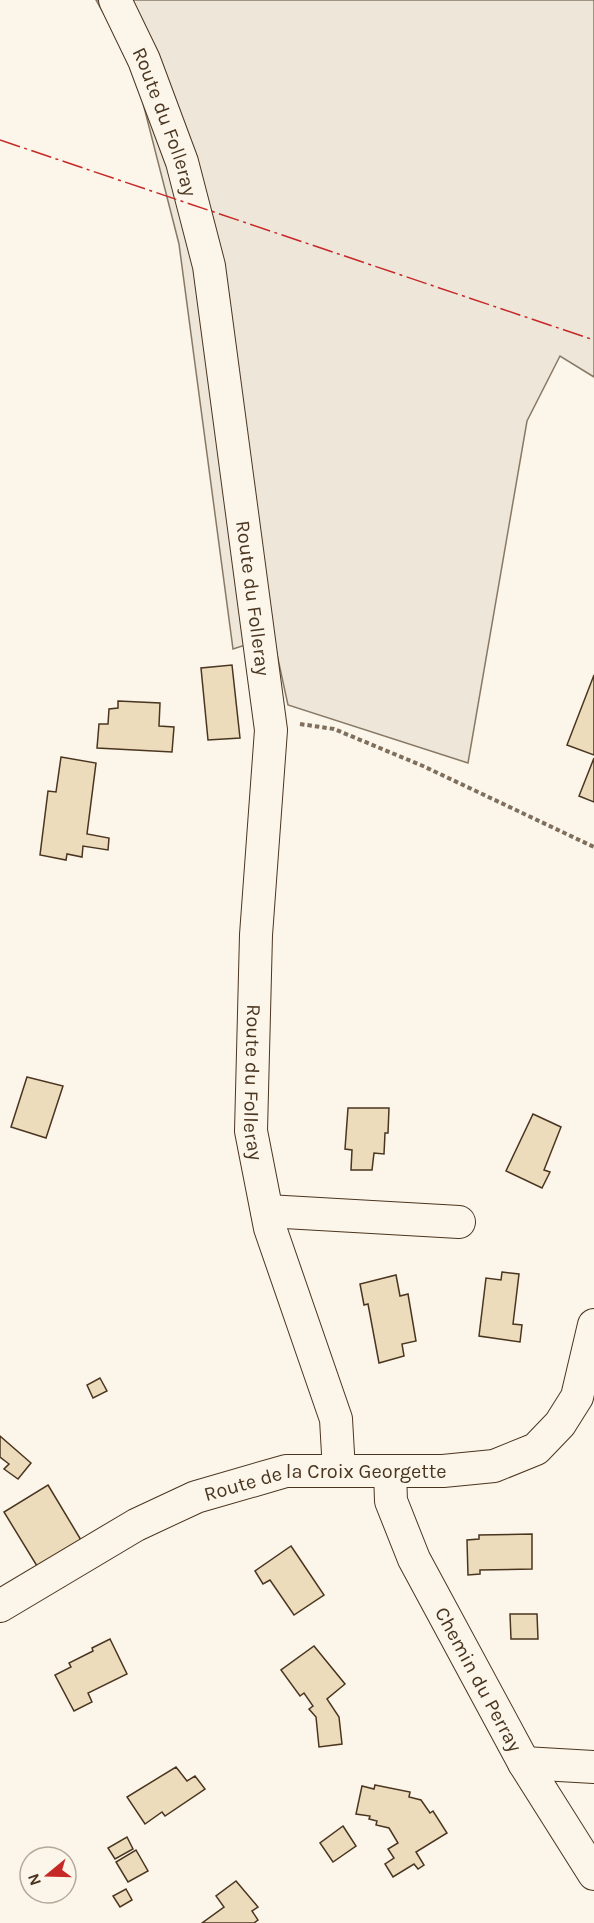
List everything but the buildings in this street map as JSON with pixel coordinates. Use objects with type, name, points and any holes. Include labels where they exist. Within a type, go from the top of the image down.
[{"type":"street","name":"Route du Folleray","points":[[115,0],[144,60],[182,162],[210,266],[271,730],[256,935],[251,1131],[270,1228],[336,1419],[339,1471]]},
{"type":"street","points":[[267,1211],[459,1222]]},
{"type":"street","name":"Route de la Croix Georgette","points":[[0,1606],[136,1525],[196,1497],[286,1472],[390,1472],[494,1466],[536,1449],[560,1424],[577,1397],[594,1325]]},
{"type":"street","name":"Chemin du Perray","points":[[390,1472],[391,1502],[414,1559],[524,1763],[594,1874]]},
{"type":"street","points":[[524,1763],[594,1767]]},
{"type":"path","points":[[269,719],[334,729],[423,766],[594,847]]},
{"type":"shaded area","points":[[96,0],[594,0],[594,377],[560,356],[527,421],[468,763],[288,705],[273,636],[233,649],[179,244],[133,64]]},
{"type":"power","points":[[0,140],[594,340]]}]
